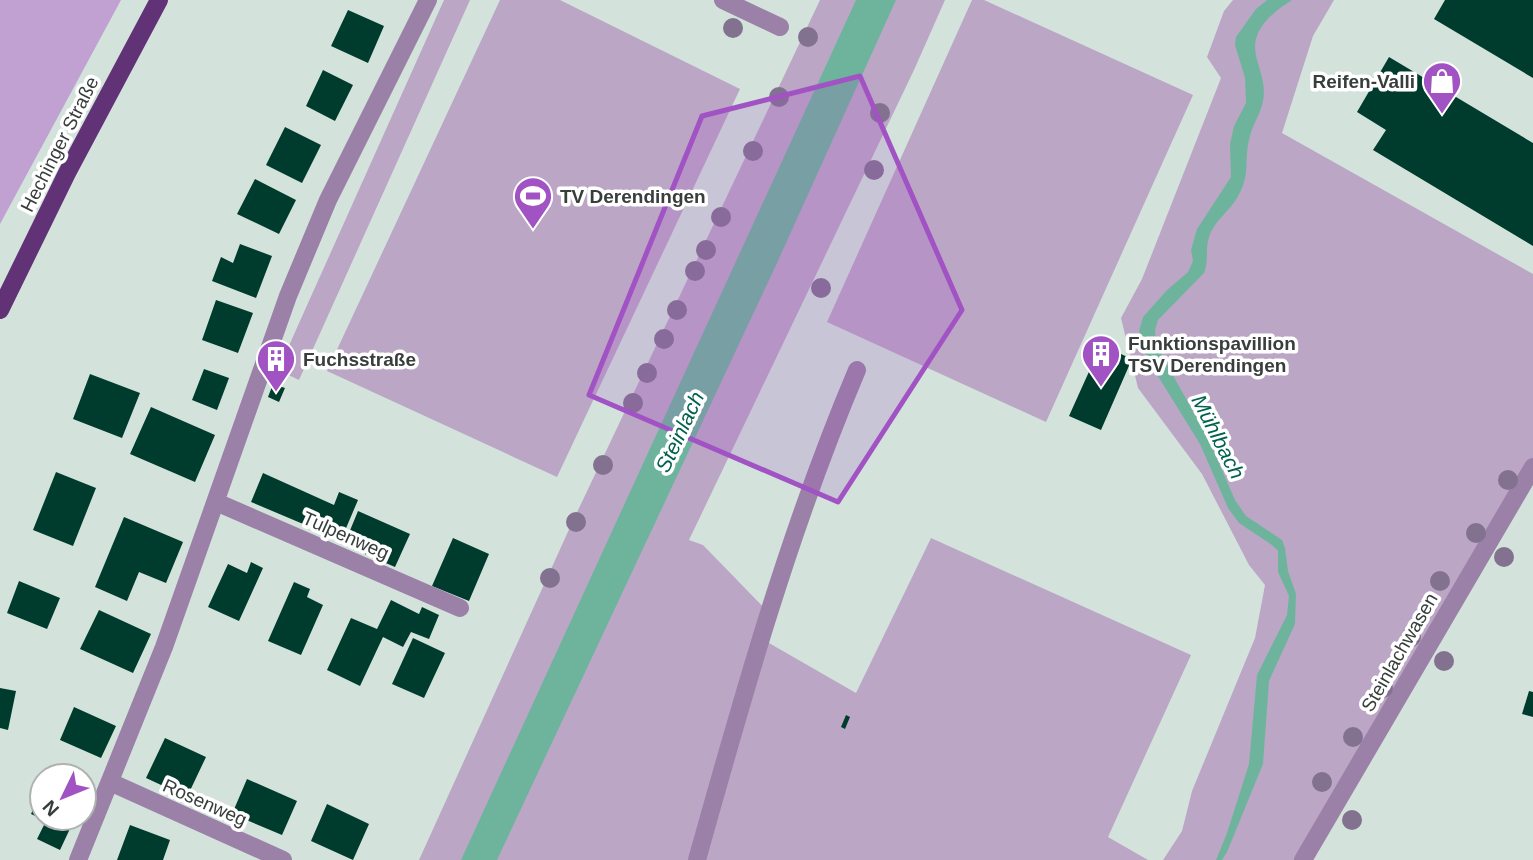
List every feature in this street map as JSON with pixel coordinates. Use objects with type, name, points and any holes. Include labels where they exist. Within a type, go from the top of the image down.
[{"type":"main road","name":"Hechinger Straße","points":[[0,310],[67,173],[159,0]]},
{"type":"street","points":[[78,860],[164,647],[288,296],[328,200],[428,0]]},
{"type":"street","points":[[723,0],[780,27]]},
{"type":"street","points":[[697,860],[773,598],[810,488],[857,370]]},
{"type":"street","name":"Steinlachwasen","points":[[1303,860],[1533,467]]},
{"type":"street","name":"Tulpenweg","points":[[216,502],[460,608]]},
{"type":"street","name":"Rosenweg","points":[[110,782],[283,860]]},
{"type":"highlighted area","points":[[860,76],[962,310],[838,502],[589,395],[702,116]]},
{"type":"shaded area","points":[[0,0],[121,0],[0,224]]},
{"type":"shaded area","points":[[444,0],[470,0],[299,380],[278,370]]},
{"type":"shaded area","name":"TV Derendingen","points":[[500,0],[560,0],[740,89],[557,477],[327,371]]},
{"type":"shaded area","points":[[820,0],[945,0],[689,540],[703,545],[769,613],[762,639],[856,693],[931,538],[1191,655],[1108,837],[1148,860],[419,860],[571,525]]},
{"type":"shaded area","points":[[972,0],[984,0],[1193,95],[1046,422],[827,322]]},
{"type":"shaded area","points":[[1233,0],[1334,0],[1313,36],[1282,133],[1533,274],[1533,467],[1303,860],[1163,860],[1182,831],[1192,791],[1255,638],[1265,585],[1249,565],[1202,474],[1138,388],[1121,318],[1142,279],[1221,78],[1207,57],[1224,11]]},
{"type":"water","name":"Steinlach","points":[[856,0],[896,0],[777,263],[497,860],[461,860]]},
{"type":"water","points":[[1267,0],[1292,0],[1266,21],[1256,39],[1256,54],[1264,92],[1248,145],[1242,189],[1211,231],[1204,273],[1158,320],[1155,330],[1156,342],[1209,440],[1235,500],[1246,516],[1282,540],[1296,594],[1295,624],[1269,681],[1263,764],[1227,852],[1222,860],[1216,860],[1249,764],[1257,675],[1287,615],[1289,596],[1278,572],[1278,551],[1239,523],[1228,508],[1200,444],[1148,360],[1139,331],[1143,317],[1167,290],[1188,272],[1193,261],[1191,250],[1197,229],[1231,177],[1230,144],[1234,126],[1246,103],[1245,78],[1235,45],[1236,37],[1256,9]]},
{"type":"building","points":[[1445,0],[1533,0],[1533,78],[1434,19]]},
{"type":"building","points":[[348,10],[384,26],[368,63],[331,46]]},
{"type":"building","points":[[1389,57],[1533,143],[1533,246],[1373,150],[1386,130],[1357,112]]},
{"type":"building","points":[[323,70],[353,85],[335,121],[306,106]]},
{"type":"building","points":[[285,127],[321,145],[302,183],[266,165]]},
{"type":"building","points":[[255,179],[296,200],[279,234],[237,214]]},
{"type":"building","points":[[240,244],[272,256],[256,298],[212,281],[221,257],[233,263]]},
{"type":"building","points":[[216,300],[253,313],[238,353],[202,340]]},
{"type":"building","name":"Funktionspavillion TSV Derendingen","points":[[1101,345],[1132,359],[1101,430],[1069,416]]},
{"type":"building","points":[[204,369],[229,378],[217,410],[192,400]]},
{"type":"building","points":[[90,374],[140,393],[122,438],[73,419]]},
{"type":"building","name":"Fuchsstraße","points":[[273,384],[285,388],[279,402],[268,397]]},
{"type":"building","points":[[151,407],[215,435],[195,482],[130,454]]},
{"type":"building","points":[[56,472],[96,488],[73,546],[33,530]]},
{"type":"building","points":[[263,473],[334,505],[339,492],[358,500],[341,540],[251,502]]},
{"type":"building","points":[[358,511],[410,534],[395,567],[344,545]]},
{"type":"building","points":[[124,517],[183,542],[166,583],[139,572],[127,601],[95,587]]},
{"type":"building","points":[[453,538],[489,554],[469,601],[432,586]]},
{"type":"building","points":[[251,562],[263,568],[239,621],[208,607],[228,564],[247,573]]},
{"type":"building","points":[[19,581],[60,598],[47,629],[7,613]]},
{"type":"building","points":[[294,582],[310,589],[307,597],[323,605],[301,655],[268,641]]},
{"type":"building","points":[[391,600],[419,614],[422,607],[439,615],[429,639],[411,632],[403,647],[383,637],[360,686],[327,670],[351,618],[377,629]]},
{"type":"building","points":[[99,610],[151,634],[133,673],[80,649]]},
{"type":"building","points":[[413,638],[445,653],[424,698],[392,684]]},
{"type":"building","points":[[0,688],[16,691],[8,730],[0,728]]},
{"type":"building","points":[[1529,691],[1533,692],[1533,717],[1522,714]]},
{"type":"building","points":[[74,707],[116,726],[101,758],[60,740]]},
{"type":"building","points":[[846,715],[850,717],[845,729],[841,727]]},
{"type":"building","points":[[165,738],[206,757],[187,797],[146,778]]},
{"type":"building","points":[[247,779],[297,801],[282,835],[232,814]]},
{"type":"building","points":[[327,804],[369,824],[353,860],[311,841]]},
{"type":"building","points":[[130,825],[170,840],[163,860],[117,860]]},
{"type":"building","points":[[40,832],[68,832],[60,850],[37,839]]},
{"type":"place","name":"Reifen-Valli","points":[[1442,115]]},
{"type":"place","name":"TV Derendingen","points":[[533,230]]},
{"type":"place","name":"Funktionspavillion TSV Derendingen","points":[[1101,388]]},
{"type":"place","name":"Fuchsstraße","points":[[276,393]]},
{"type":"water label","name":"Mühlbach","points":[[1218,437]]}]
